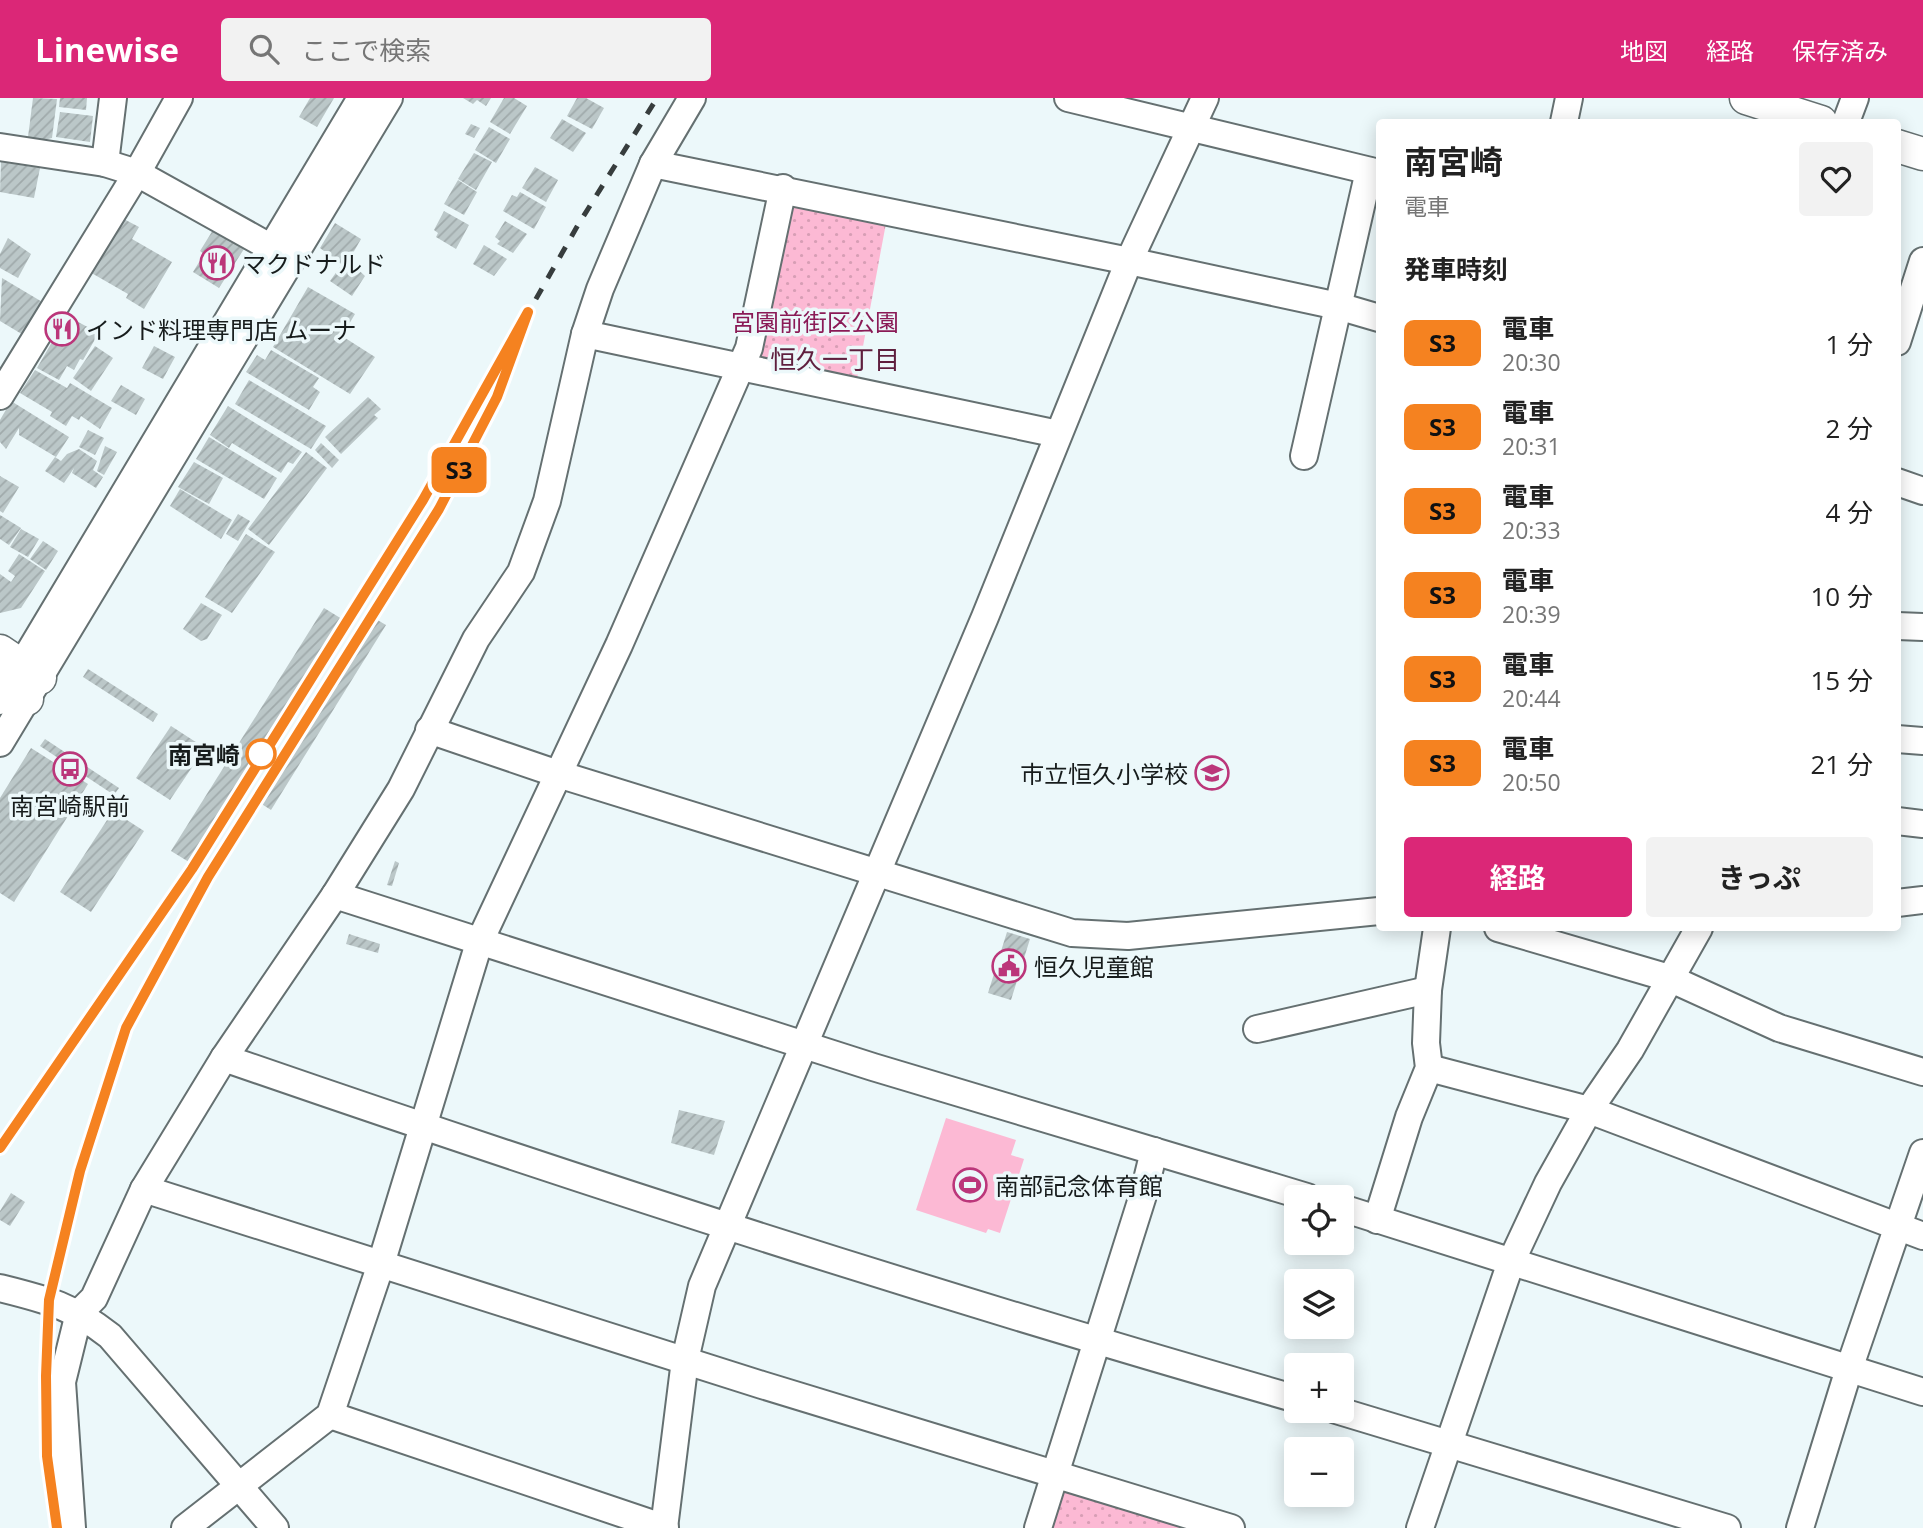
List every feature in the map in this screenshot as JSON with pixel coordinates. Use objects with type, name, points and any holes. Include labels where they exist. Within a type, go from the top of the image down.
[{"type":"main road","points":[[1746,98],[1812,119]]},
{"type":"main road","points":[[1901,147],[1923,154]]},
{"type":"street","points":[[105,163],[113,98]]},
{"type":"street","points":[[0,396],[11,354],[137,173],[179,98]]},
{"type":"street","points":[[280,253],[361,98]]},
{"type":"street","points":[[0,743],[14,681],[280,253],[389,98]]},
{"type":"street","points":[[72,1528],[62,1382],[79,1313],[94,1298],[144,1189],[224,1058],[335,895],[401,789],[476,639],[521,572],[547,501],[586,334],[600,289],[653,164],[692,98]]},
{"type":"street","points":[[1068,98],[1374,172],[1338,306],[1304,456]]},
{"type":"street","points":[[330,1415],[664,1528],[693,1312],[876,870],[985,617],[1129,261],[1205,98]]},
{"type":"street","points":[[1565,119],[1569,98]]},
{"type":"street","points":[[1847,119],[1855,98]]},
{"type":"street","points":[[0,147],[105,163],[137,173],[280,253]]},
{"type":"street","points":[[653,164],[783,188],[1129,261],[1338,306],[1376,317]]},
{"type":"street","points":[[185,1528],[330,1415],[381,1264],[479,943],[619,645],[749,348],[783,188]]},
{"type":"street","points":[[1904,335],[1923,261]]},
{"type":"street","points":[[586,334],[1058,434]]},
{"type":"street","points":[[1901,483],[1923,491]]},
{"type":"street","points":[[1901,625],[1923,627]]},
{"type":"street","points":[[429,730],[558,774],[876,870],[980,907],[1072,933],[1128,936],[1376,911]]},
{"type":"street","points":[[1901,738],[1923,741]]},
{"type":"street","points":[[1901,821],[1923,824]]},
{"type":"street","points":[[335,895],[479,943],[1284,1190]]},
{"type":"street","points":[[1901,903],[1923,900]]},
{"type":"street","points":[[1377,1220],[1409,1117],[1429,1068],[1426,1043],[1437,931]]},
{"type":"street","points":[[1420,1528],[1447,1442],[1511,1262],[1548,1183],[1589,1110],[1630,1050],[1697,931]]},
{"type":"street","points":[[1529,932],[1669,978],[1779,1028],[1923,1072]]},
{"type":"street","points":[[1256,1029],[1429,990]]},
{"type":"street","points":[[224,1058],[422,1127],[728,1227],[1098,1342],[1284,1395]]},
{"type":"street","points":[[1429,1068],[1589,1110],[1898,1229],[1923,1236]]},
{"type":"street","points":[[1038,1528],[1098,1342],[1154,1151]]},
{"type":"street","points":[[1800,1528],[1849,1369],[1923,1153]]},
{"type":"street","points":[[144,1189],[685,1360],[1231,1528]]},
{"type":"street","points":[[1354,1212],[1923,1392]]},
{"type":"street","points":[[0,1287],[49,1300],[79,1313],[110,1336],[275,1528]]},
{"type":"street","points":[[1354,1415],[1727,1528]]},
{"type":"green space","name":"宮園前街区公園","points":[[785,204],[887,218],[856,384],[755,359]]},
{"type":"green space","name":"南部記念体育館","points":[[946,1118],[1016,1140],[1011,1155],[1024,1159],[1000,1233],[988,1229],[986,1233],[916,1210]]},
{"type":"green space","points":[[1061,1490],[1183,1528],[1049,1528]]},
{"type":"building","points":[[33,98],[57,99],[52,138],[44,140],[28,137]]},
{"type":"building","points":[[60,98],[87,98],[86,110],[59,107]]},
{"type":"building","points":[[310,98],[334,98],[317,127],[299,117]]},
{"type":"building","points":[[463,98],[491,98],[486,106],[477,100],[473,104]]},
{"type":"building","points":[[504,98],[514,98],[527,106],[510,134],[490,122]]},
{"type":"building","points":[[577,98],[586,98],[604,108],[592,129],[567,116]]},
{"type":"building","points":[[60,112],[93,116],[90,142],[56,137]]},
{"type":"building","points":[[562,119],[586,133],[573,152],[550,138]]},
{"type":"building","points":[[471,124],[480,128],[474,138],[465,134]]},
{"type":"building","points":[[489,127],[510,139],[496,163],[475,150]]},
{"type":"building","points":[[474,153],[492,162],[476,190],[458,179]]},
{"type":"building","points":[[1,162],[40,168],[34,198],[0,192]]},
{"type":"building","points":[[535,167],[558,180],[546,202],[522,188]]},
{"type":"building","points":[[458,180],[477,192],[464,215],[444,204]]},
{"type":"building","points":[[520,192],[546,207],[534,229],[503,211],[512,195],[517,197]]},
{"type":"building","points":[[444,211],[469,225],[456,249],[436,237],[438,233],[434,230]]},
{"type":"building","points":[[120,217],[139,227],[132,239],[172,262],[144,309],[126,298],[128,294],[88,271]]},
{"type":"building","points":[[505,221],[527,234],[513,253],[497,244],[500,241],[495,237]]},
{"type":"building","points":[[335,223],[361,239],[345,267],[320,248]]},
{"type":"building","name":"マクドナルド","points":[[213,230],[244,249],[219,288],[193,272],[204,254],[200,251]]},
{"type":"building","points":[[8,238],[31,254],[18,278],[0,268],[0,254]]},
{"type":"building","points":[[484,245],[507,259],[494,276],[473,264]]},
{"type":"building","points":[[350,262],[365,276],[352,296],[330,281],[340,267],[345,270]]},
{"type":"building","points":[[2,278],[44,303],[25,336],[0,321]]},
{"type":"building","points":[[308,287],[355,314],[342,336],[375,357],[350,394],[273,347]]},
{"type":"building","points":[[67,316],[95,331],[97,336],[83,360],[80,359],[74,370],[67,366],[59,380],[37,368]]},
{"type":"building","points":[[95,346],[113,358],[91,391],[73,378]]},
{"type":"building","points":[[154,346],[175,357],[163,379],[142,368]]},
{"type":"building","points":[[271,350],[319,378],[313,387],[320,392],[309,410],[246,372],[257,355],[265,360]]},
{"type":"building","points":[[35,370],[67,388],[70,383],[112,408],[100,429],[81,416],[79,420],[72,416],[66,426],[50,416],[52,412],[20,393]]},
{"type":"building","points":[[249,380],[326,426],[311,449],[235,404]]},
{"type":"building","points":[[121,385],[145,399],[136,415],[111,401]]},
{"type":"building","points":[[368,397],[381,409],[374,415],[378,418],[341,454],[325,437]]},
{"type":"building","points":[[11,401],[69,437],[56,457],[19,435],[19,428],[6,449],[0,442],[0,420]]},
{"type":"building","points":[[228,406],[302,452],[293,464],[288,462],[281,473],[232,443],[229,448],[210,435]]},
{"type":"building","points":[[88,430],[104,438],[95,455],[79,447]]},
{"type":"building","points":[[209,437],[277,478],[264,499],[196,459]]},
{"type":"building","points":[[321,443],[339,460],[332,468],[315,450]]},
{"type":"building","points":[[105,446],[117,452],[104,475],[97,471]]},
{"type":"building","points":[[79,449],[97,461],[93,470],[103,477],[96,488],[72,473],[74,468],[64,483],[45,471],[55,457],[61,461],[67,454]]},
{"type":"building","points":[[306,452],[327,468],[269,545],[248,529]]},
{"type":"building","points":[[194,462],[223,478],[209,504],[178,487]]},
{"type":"building","points":[[0,476],[19,487],[3,513],[0,511]]},
{"type":"building","points":[[180,489],[232,520],[221,539],[170,506]]},
{"type":"building","points":[[238,514],[250,521],[238,541],[226,534]]},
{"type":"building","points":[[0,515],[21,528],[9,545],[0,539]]},
{"type":"building","points":[[21,529],[39,539],[28,557],[10,547]]},
{"type":"building","points":[[246,534],[275,552],[232,613],[205,597]]},
{"type":"building","points":[[43,541],[58,551],[46,570],[30,559]]},
{"type":"building","points":[[19,554],[45,571],[21,608],[0,613],[0,574],[11,582],[15,576],[8,571]]},
{"type":"building","points":[[201,603],[222,615],[207,639],[201,641],[183,629]]},
{"type":"building","points":[[324,608],[342,619],[189,862],[171,851]]},
{"type":"building","points":[[374,618],[386,625],[271,810],[260,803]]},
{"type":"building","points":[[88,669],[158,714],[153,722],[83,677]]},
{"type":"building","points":[[171,726],[205,748],[170,800],[136,778]]},
{"type":"building","points":[[45,739],[119,788],[114,795],[40,746]]},
{"type":"building","points":[[31,748],[88,784],[14,902],[0,893],[0,798]]},
{"type":"building","points":[[113,811],[144,831],[91,912],[60,892]]},
{"type":"building","points":[[395,861],[399,863],[392,886],[387,885]]},
{"type":"building","name":"恒久児童館","points":[[1007,932],[1030,939],[1011,1000],[988,993]]},
{"type":"building","points":[[349,934],[380,944],[378,953],[346,944]]},
{"type":"building","points":[[679,1110],[725,1121],[714,1155],[671,1143]]},
{"type":"building","points":[[11,1193],[25,1202],[10,1226],[0,1220],[0,1211]]},
{"type":"railway","points":[[524,320],[578,225],[657,98]]},
{"type":"railway","points":[[57,1528],[47,1456],[49,1300],[80,1171],[126,1028],[208,877],[439,509],[497,397],[528,312]]},
{"type":"railway","points":[[0,1148],[192,869],[423,500],[502,360]]},
{"type":"train","name":"S3","points":[[0,1148],[192,869],[423,500],[528,312],[497,397],[439,509],[253,810],[208,877],[126,1028],[80,1171],[49,1300],[47,1456],[57,1528]]},
{"type":"place","name":"マクドナルド","points":[[217,263]]},
{"type":"place","name":"インド料理専門店 ムーナ","points":[[62,329]]},
{"type":"place","name":"南宮崎","points":[[261,754]]},
{"type":"place","name":"南宮崎駅前","points":[[70,769]]},
{"type":"place","name":"市立恒久小学校","points":[[1212,773]]},
{"type":"place","name":"恒久児童館","points":[[1009,966]]},
{"type":"place","name":"南部記念体育館","points":[[970,1185]]},
{"type":"district","name":"恒久一丁目","points":[[835,359]]}]
